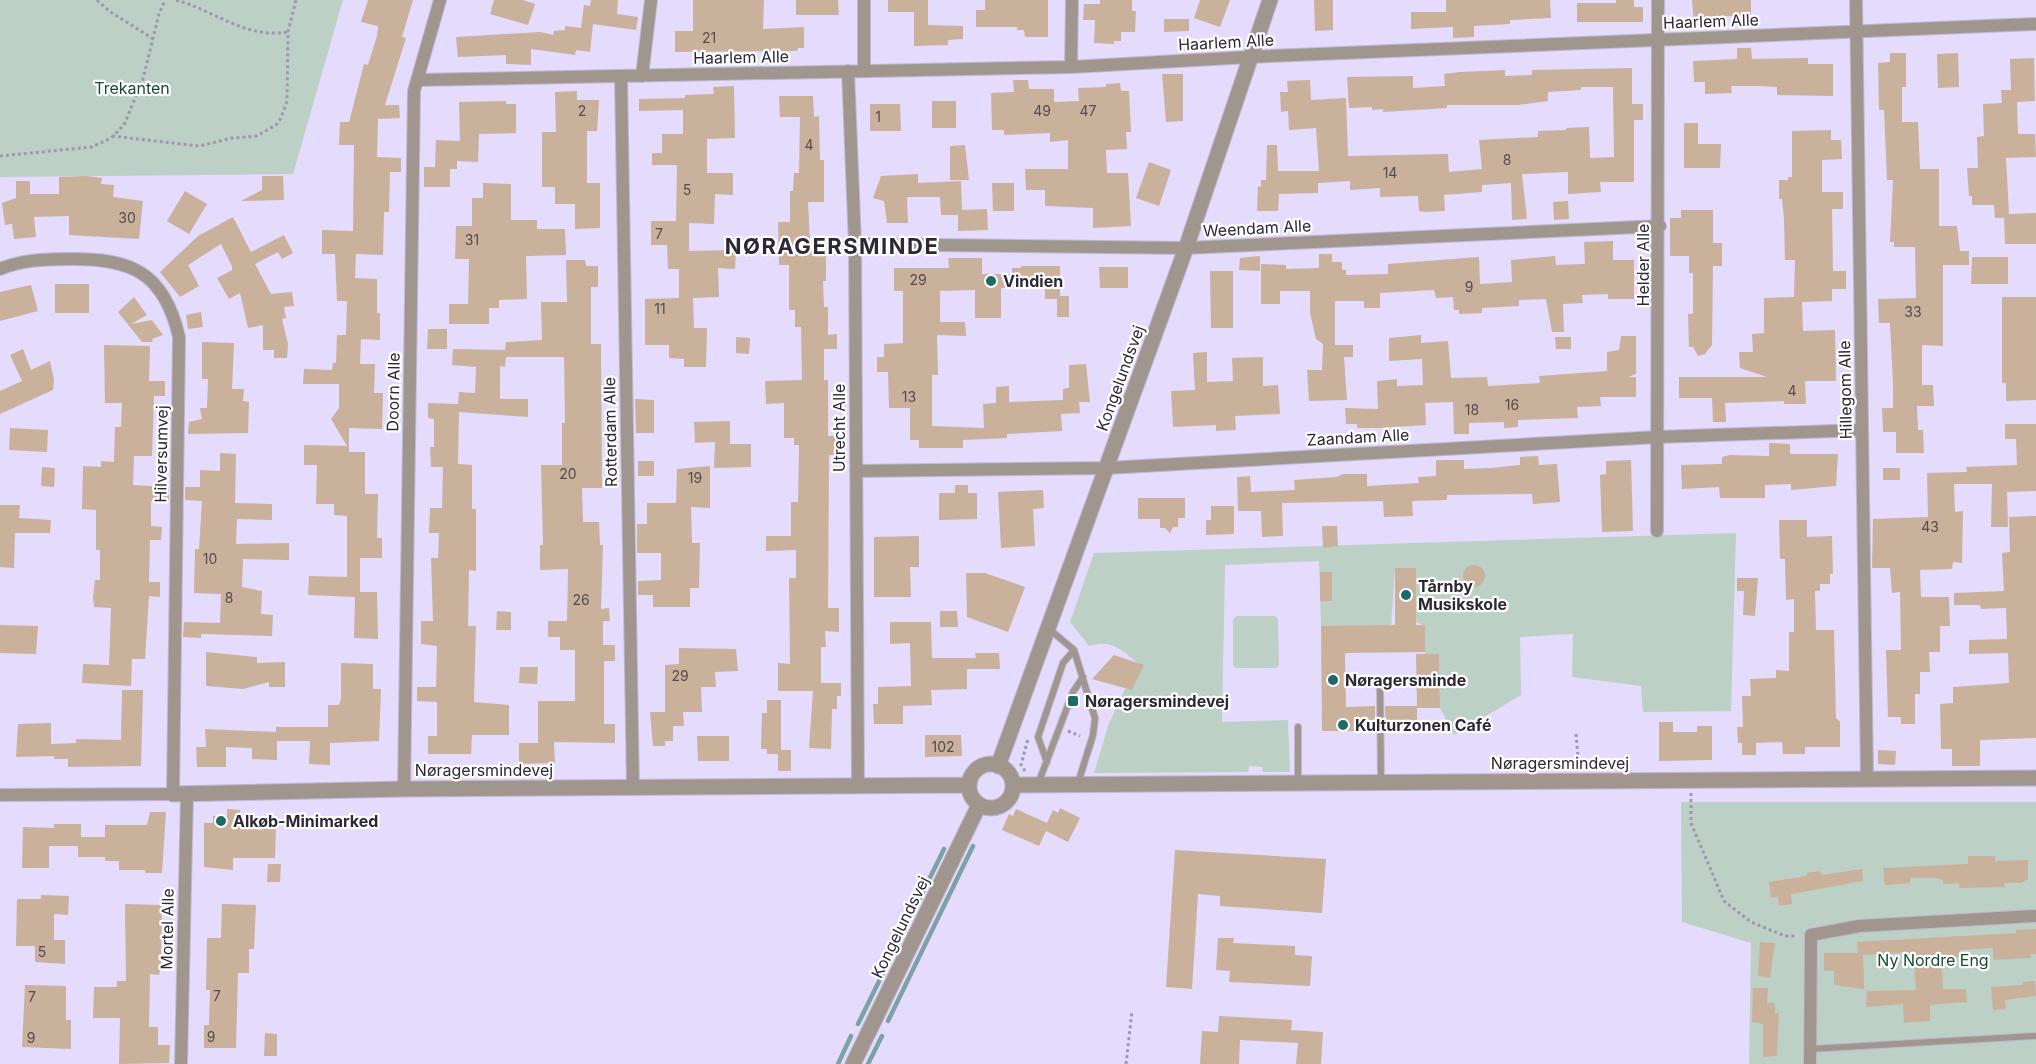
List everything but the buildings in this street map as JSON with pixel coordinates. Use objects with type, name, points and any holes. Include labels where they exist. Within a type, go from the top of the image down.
[{"type":"street","name":"Doorn Alle","points":[[404,789],[414,91],[440,0]]},
{"type":"street","points":[[642,76],[651,0]]},
{"type":"street","points":[[864,0],[864,71]]},
{"type":"street","points":[[1071,67],[1072,0]]},
{"type":"street","name":"Kongelundsvej","points":[[998,766],[1186,248],[1270,0]]},
{"type":"street","name":"Helder Alle","points":[[1657,531],[1660,226],[1658,0]]},
{"type":"street","name":"Hillegom Alle","points":[[1856,0],[1867,779]]},
{"type":"street","name":"Haarlem Alle","points":[[417,80],[1071,67],[1250,57],[2036,24]]},
{"type":"street","name":"Utrecht Alle","points":[[848,71],[855,244],[858,785]]},
{"type":"street","name":"Rotterdam Alle","points":[[621,77],[633,787]]},
{"type":"street","name":"Weendam Alle","points":[[855,244],[1186,248],[1660,226]]},
{"type":"street","name":"Hilversumvej","points":[[0,268],[38,259],[102,258],[125,264],[146,276],[162,293],[174,314],[179,337],[180,794]]},
{"type":"street","name":"Zaandam Alle","points":[[856,471],[1107,468],[1658,437],[1862,430]]},
{"type":"street","points":[[982,766],[998,766],[1005,770],[1012,785],[1008,800],[1002,805],[987,808],[974,800],[969,785],[975,771],[982,766]]},
{"type":"street","name":"Nøragersmindevej","points":[[1012,785],[1036,779],[1078,785],[2036,778]]},
{"type":"street","name":"Nøragersmindevej","points":[[0,795],[404,789],[969,785]]},
{"type":"street","name":"Mortel Alle","points":[[180,794],[181,1064]]},
{"type":"street","name":"Kongelundsvej","points":[[853,1064],[979,805]]},
{"type":"street","points":[[1810,1064],[1811,935],[1859,926],[2036,916]]},
{"type":"lane","points":[[1048,627],[1074,650],[1095,718],[1093,735],[1078,785]]},
{"type":"lane","points":[[1047,762],[1038,737],[1064,663],[1074,650]]},
{"type":"lane","points":[[1036,779],[1047,762],[1072,692],[1083,677]]},
{"type":"lane","points":[[1380,685],[1381,783]]},
{"type":"lane","points":[[1298,727],[1299,783]]},
{"type":"lane","points":[[1810,1049],[2036,1036]]},
{"type":"path","points":[[97,0],[109,11],[155,40]]},
{"type":"path","points":[[0,156],[92,147],[112,136],[124,125],[133,106],[155,40],[159,14],[165,0]]},
{"type":"path","points":[[176,0],[205,9],[244,29],[272,34],[288,32]]},
{"type":"path","points":[[112,136],[199,146],[266,132],[276,125],[285,110],[290,51],[288,32],[296,0]]},
{"type":"path","points":[[1576,734],[1580,781]]},
{"type":"path","points":[[1029,735],[1021,765],[1036,779]]},
{"type":"path","points":[[1691,780],[1691,823],[1724,901],[1751,922],[1785,936],[1811,935]]},
{"type":"path","points":[[1126,1064],[1132,1011]]},
{"type":"green space","name":"Trekanten","points":[[0,0],[343,0],[293,174],[0,177]]},
{"type":"green space","points":[[1736,533],[1731,711],[1643,712],[1641,686],[1572,677],[1573,634],[1520,637],[1521,695],[1454,735],[1440,708],[1439,654],[1425,654],[1425,626],[1416,622],[1416,568],[1395,568],[1391,626],[1321,626],[1319,561],[1225,565],[1222,722],[1288,720],[1290,772],[1263,772],[1262,767],[1249,766],[1248,772],[1094,773],[1108,726],[1137,663],[1126,653],[1110,645],[1089,646],[1070,622],[1094,553]]},
{"type":"green space","points":[[1237,616],[1275,616],[1278,619],[1279,665],[1276,668],[1236,668],[1233,665],[1233,619]]},
{"type":"green space","name":"Ny Nordre Eng","points":[[1681,802],[2036,802],[2036,1064],[1749,1064],[1751,943],[1682,922]]},
{"type":"waterway","points":[[888,1021],[973,846]]},
{"type":"waterway","points":[[858,1024],[944,849]]},
{"type":"waterway","points":[[838,1064],[851,1036]]},
{"type":"waterway","points":[[868,1064],[882,1036]]},
{"type":"place","name":"Vindien","points":[[991,281]]},
{"type":"place","name":"Tårnby Musikskole","points":[[1406,595]]},
{"type":"place","name":"Nøragersminde","points":[[1333,680]]},
{"type":"place","name":"Nøragersmindevej","points":[[1073,701]]},
{"type":"place","name":"Kulturzonen Café","points":[[1343,725]]},
{"type":"place","name":"Alkøb-Minimarked","points":[[221,821]]},
{"type":"district","name":"NØRAGERSMINDE","points":[[832,246]]}]
